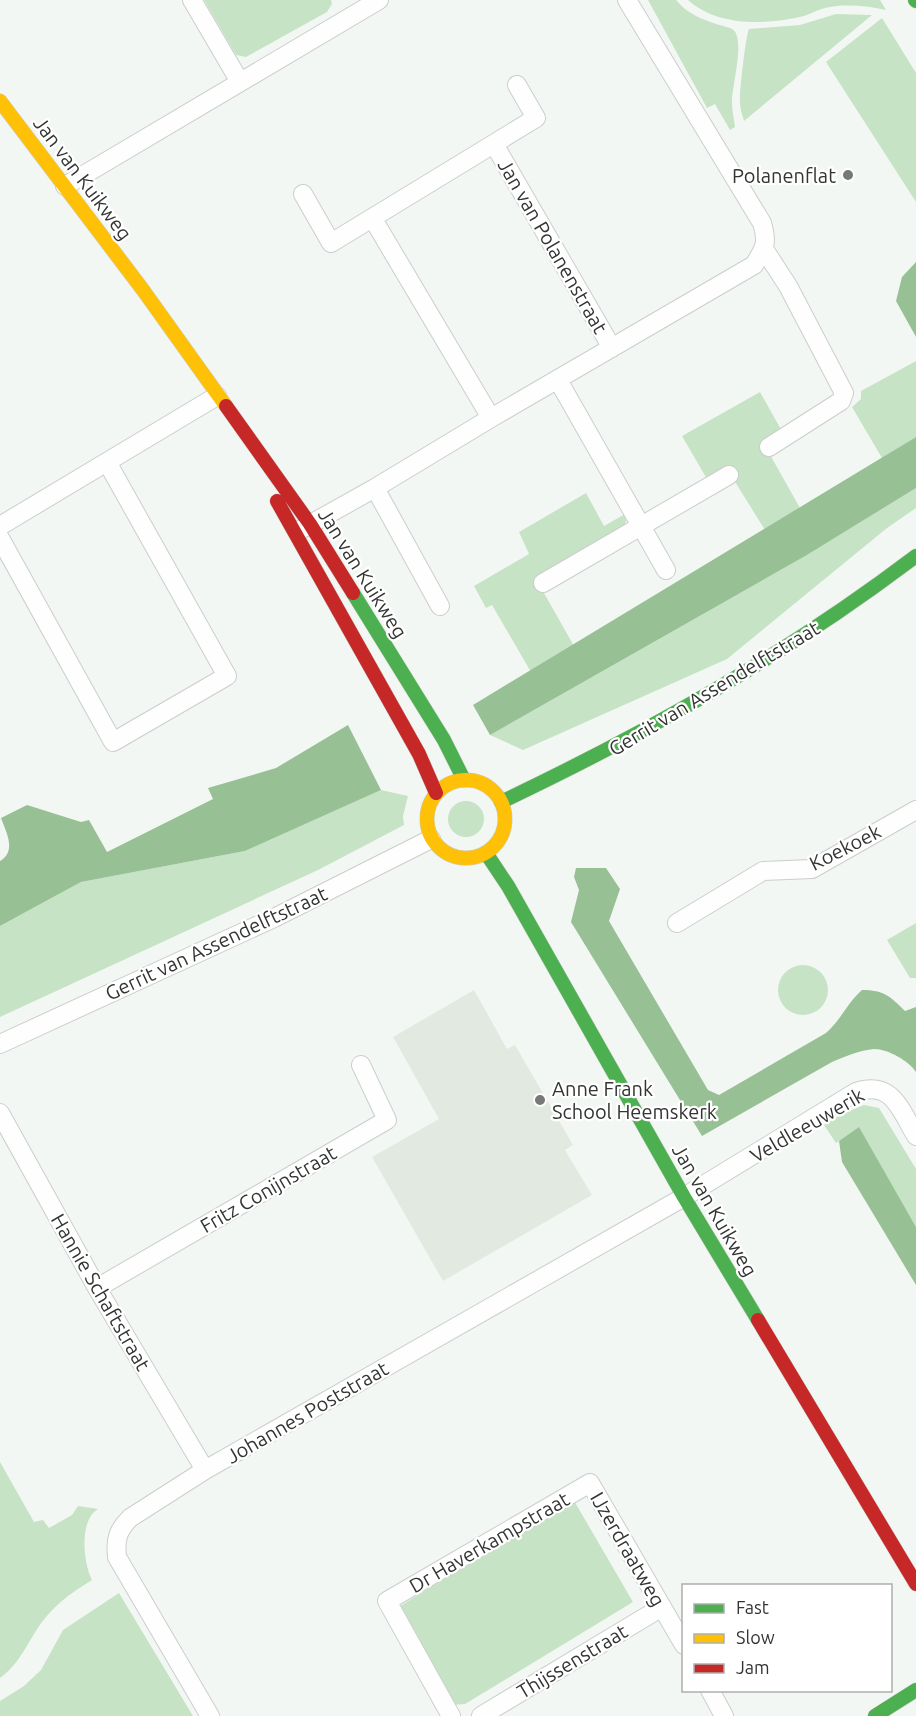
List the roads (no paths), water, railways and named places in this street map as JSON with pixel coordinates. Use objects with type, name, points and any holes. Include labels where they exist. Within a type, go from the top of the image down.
[{"type":"street","points":[[192,0],[240,82]]},
{"type":"street","points":[[65,186],[240,82],[354,6],[379,0]]},
{"type":"street","points":[[627,0],[762,223],[766,237],[764,249],[799,306],[844,393],[842,401],[769,447]]},
{"type":"street","name":"Jan van Polanenstraat","points":[[303,194],[331,243],[536,118],[517,85]]},
{"type":"street","name":"Jan van Kuikweg","points":[[0,101],[142,290],[217,396],[444,740],[464,780]]},
{"type":"street","name":"Jan van Polanenstraat","points":[[494,144],[612,348]]},
{"type":"street","points":[[373,219],[490,418]]},
{"type":"street","name":"Jan van Polanenstraat","points":[[303,528],[754,265],[764,249]]},
{"type":"street","points":[[558,380],[666,570]]},
{"type":"street","points":[[0,526],[217,396]]},
{"type":"street","points":[[0,538],[113,742],[228,676],[107,462]]},
{"type":"street","points":[[543,582],[729,475]]},
{"type":"street","points":[[375,488],[440,606]]},
{"type":"street","name":"Jan van Kuikweg","points":[[303,528],[419,754],[436,793]]},
{"type":"street","name":"Gerrit van Assendelftstraat","points":[[501,802],[666,721],[813,630],[916,556]]},
{"type":"street","points":[[464,780],[473,780],[489,787],[501,802],[506,816],[504,831],[497,844],[476,858],[456,858],[446,854],[431,839],[426,824],[428,807],[436,793],[448,784],[464,780]]},
{"type":"street","name":"Koekoek","points":[[677,923],[763,871],[812,869],[916,810]]},
{"type":"street","name":"Gerrit van Assendelftstraat","points":[[0,1044],[273,918],[431,839]]},
{"type":"street","name":"Jan van Kuikweg","points":[[486,853],[508,886],[684,1197],[916,1584]]},
{"type":"street","name":"Fritz Conijnstraat","points":[[97,1288],[387,1120],[362,1065]]},
{"type":"street","name":"Veldleeuwerik","points":[[684,1197],[855,1092],[868,1088],[879,1089],[891,1095],[916,1136]]},
{"type":"street","name":"Hannie Schaftstraat","points":[[0,1113],[97,1288],[205,1470]]},
{"type":"street","name":"Johannes Poststraat","points":[[210,1716],[117,1557],[116,1542],[120,1528],[130,1518],[205,1470],[684,1197]]},
{"type":"street","name":"Dr Haverkampstraat","points":[[451,1716],[387,1601],[591,1484]]},
{"type":"street","name":"IJzerdraatweg","points":[[591,1484],[682,1642]]},
{"type":"street","name":"Thijssenstraat","points":[[482,1716],[662,1607]]},
{"type":"street","points":[[875,1716],[916,1690]]},
{"type":"street","points":[[711,1692],[724,1716]]},
{"type":"place","name":"Polanenflat","points":[[848,175]]},
{"type":"place","name":"Anne Frank School Heemskerk","points":[[540,1100]]}]
